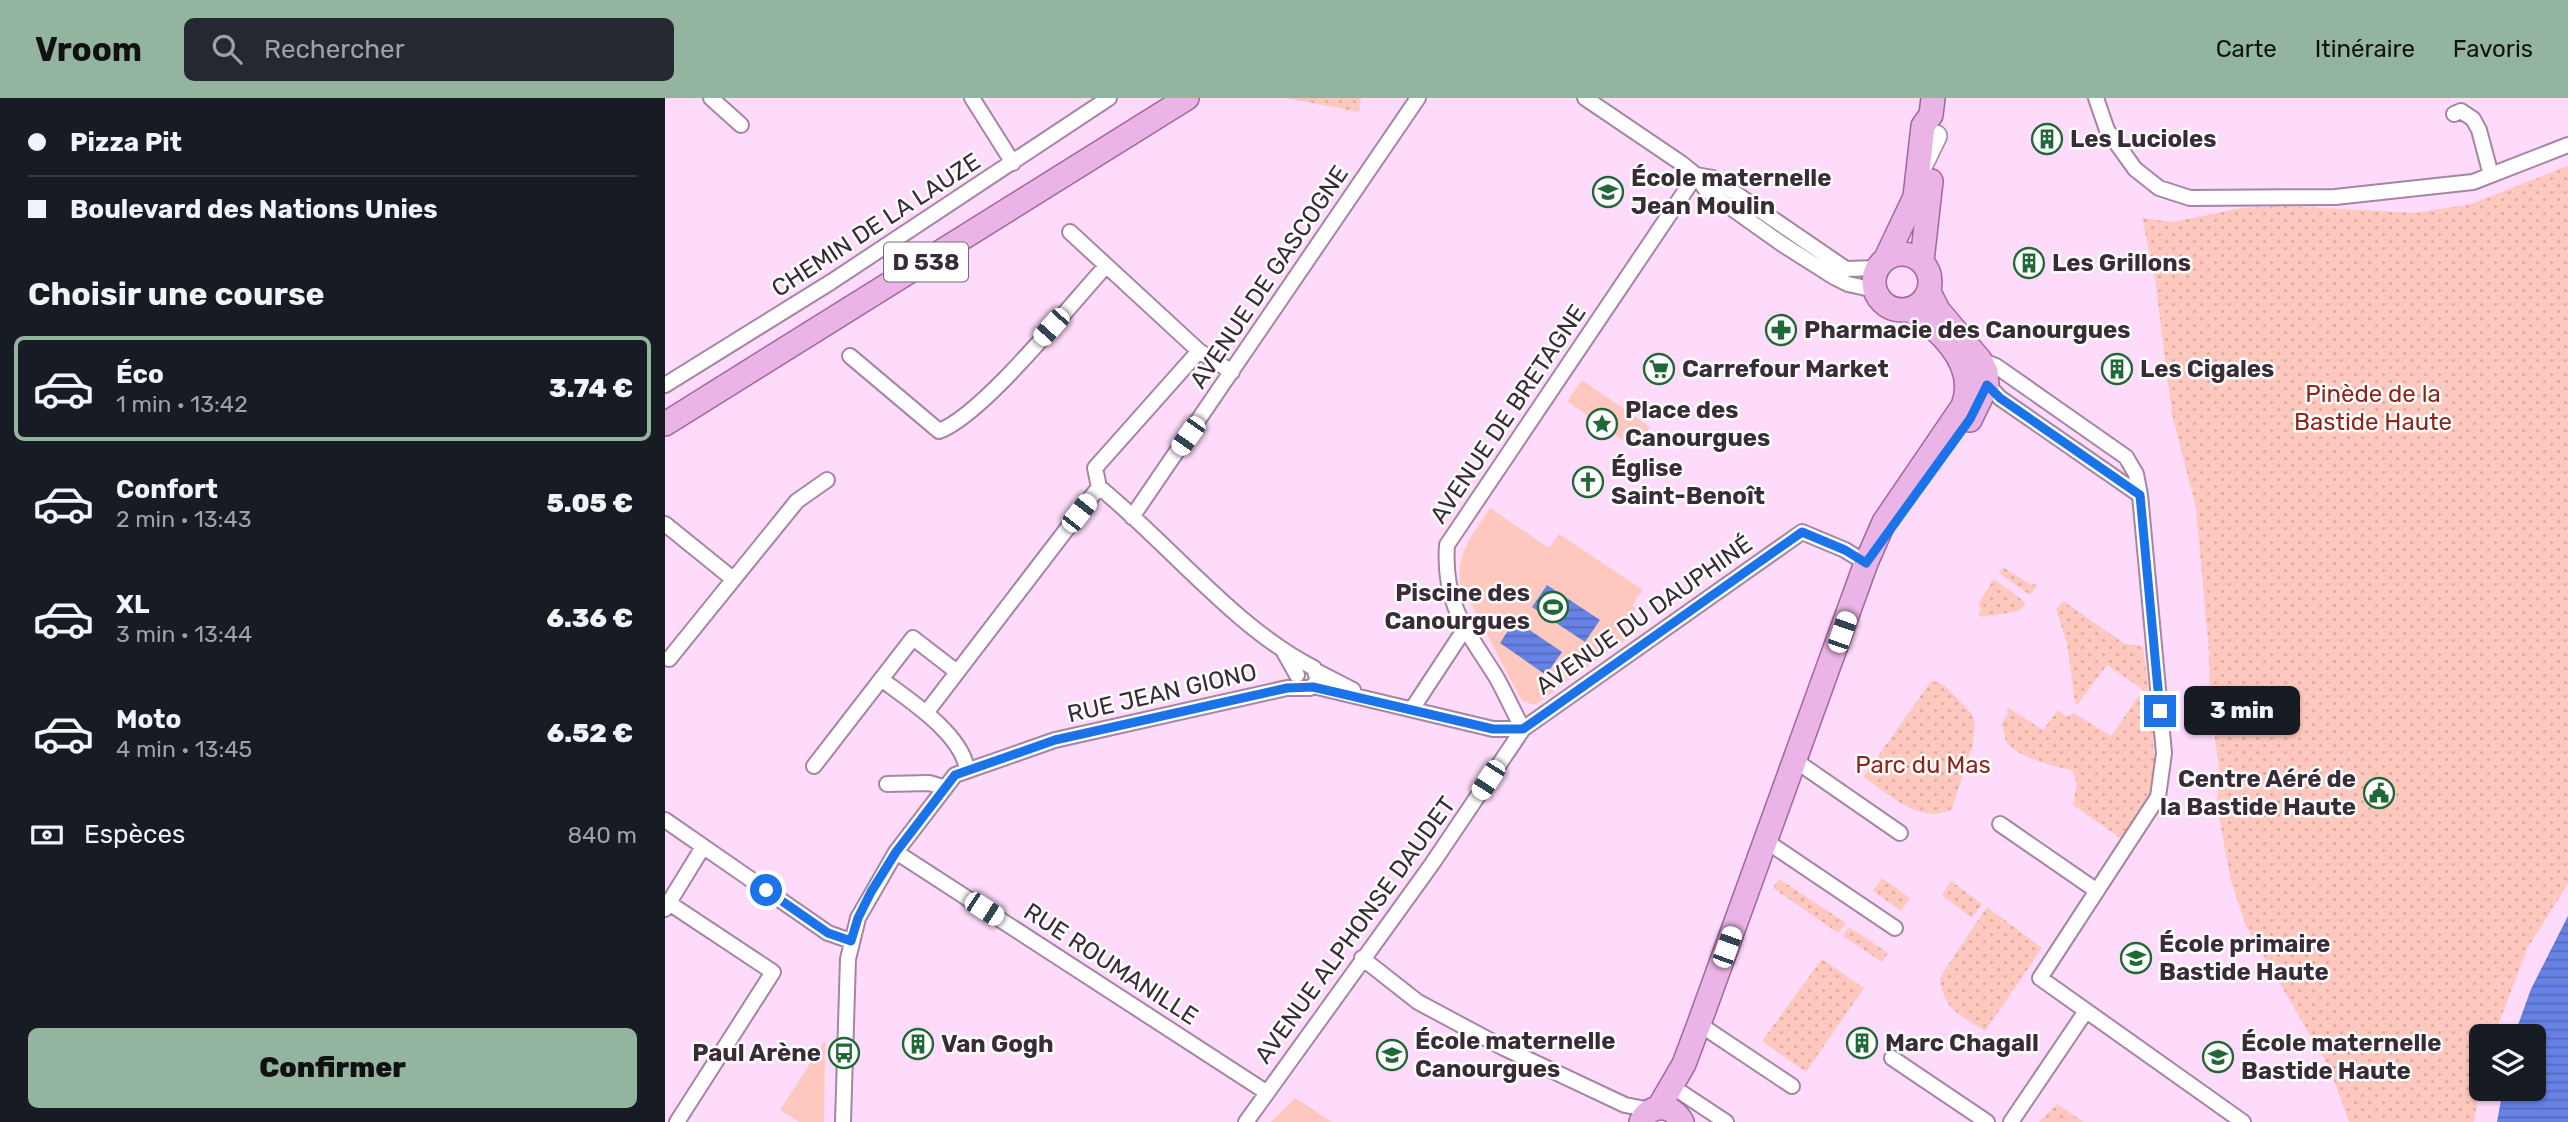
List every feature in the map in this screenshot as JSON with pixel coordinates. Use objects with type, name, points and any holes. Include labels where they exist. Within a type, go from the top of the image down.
[{"type":"main road","name":"D 538","points":[[665,424],[1187,98]]},
{"type":"main road","points":[[1870,556],[1894,528],[1941,462],[1970,419],[1987,385],[1929,292],[1930,276],[1922,261],[1924,179],[1933,116]]},
{"type":"main road","points":[[1924,179],[1880,272],[1879,298],[1892,308],[1909,309],[1917,306],[1929,292]]},
{"type":"main road","points":[[1880,272],[1905,254],[1922,261]]},
{"type":"main road","points":[[1909,309],[1930,323],[1969,358]]},
{"type":"main road","points":[[1654,1115],[1684,1064],[1884,522],[1963,405],[1968,392],[1969,358]]},
{"type":"main road","points":[[1654,1115],[1679,1091],[1684,1064]]},
{"type":"street","points":[[711,98],[741,125]]},
{"type":"street","points":[[972,98],[1013,163]]},
{"type":"street","name":"CHEMIN DE LA LAUZE","points":[[665,385],[831,282],[1109,98]]},
{"type":"street","name":"AVENUE DE GASCOGNE","points":[[1132,517],[1418,98]]},
{"type":"street","points":[[1585,98],[1696,175],[1706,190],[1813,264],[1848,284],[1880,272]]},
{"type":"street","points":[[2096,98],[2107,130],[2135,169],[2158,188],[2190,198],[2335,197],[2473,182],[2568,145]]},
{"type":"street","points":[[2454,114],[2461,111],[2473,119],[2491,175]]},
{"type":"street","points":[[1696,175],[1713,178],[1846,269],[1880,272]]},
{"type":"street","name":"AVENUE DE BRETAGNE","points":[[1523,729],[1495,676],[1464,630],[1445,574],[1447,545],[1696,175]]},
{"type":"street","points":[[1070,232],[1199,351],[1232,372]]},
{"type":"street","points":[[850,356],[939,431],[955,425],[1003,380],[1106,266]]},
{"type":"street","points":[[1199,351],[1095,468],[1099,487],[1283,650],[1366,697]]},
{"type":"street","points":[[1969,358],[1996,366],[2126,457],[2136,474],[2140,495],[2164,753],[2158,797],[2040,978],[2243,1122]]},
{"type":"street","points":[[1987,385],[2000,398],[2140,495]]},
{"type":"street","points":[[669,659],[797,501],[827,480]]},
{"type":"street","points":[[926,713],[1099,487]]},
{"type":"street","points":[[665,524],[733,579]]},
{"type":"street","name":"AVENUE DU DAUPHINÉ","points":[[1523,729],[1802,532],[1845,550],[1870,556]]},
{"type":"street","points":[[1412,709],[1464,630]]},
{"type":"street","points":[[814,766],[913,638],[957,673]]},
{"type":"street","points":[[1283,650],[1300,683]]},
{"type":"street","points":[[1300,683],[1318,678],[1313,669]]},
{"type":"street","points":[[881,679],[926,713],[958,746],[967,769]]},
{"type":"street","points":[[1300,683],[1493,729],[1523,729]]},
{"type":"street","name":"RUE JEAN GIONO","points":[[843,1122],[845,1011],[851,941],[858,918],[871,892],[943,787],[967,769],[1055,740],[1300,683]]},
{"type":"street","name":"AVENUE ALPHONSE DAUDET","points":[[1246,1122],[1455,831],[1523,729]]},
{"type":"street","points":[[1796,761],[1900,833]]},
{"type":"street","points":[[887,784],[929,783],[943,787]]},
{"type":"street","points":[[665,820],[828,933],[851,941]]},
{"type":"street","points":[[2000,824],[2097,891]]},
{"type":"street","points":[[1766,841],[1895,928]]},
{"type":"street","points":[[677,1122],[773,972],[667,906],[703,847]]},
{"type":"street","name":"RUE ROUMANILLE","points":[[896,852],[1266,1093]]},
{"type":"street","points":[[1362,958],[1430,1009],[1504,1048],[1654,1115]]},
{"type":"street","points":[[2011,1122],[2086,1011]]},
{"type":"street","points":[[1699,1024],[1792,1086]]},
{"type":"street","points":[[1892,1058],[1987,1122]]},
{"type":"street","points":[[1679,1091],[1726,1122]]},
{"type":"green space","points":[[1286,98],[1361,98],[1359,112]]},
{"type":"green space","name":"Pinède de la Bastide Haute","points":[[2568,166],[2568,884],[2528,947],[2499,1024],[2469,1024],[2469,1101],[2478,1101],[2474,1122],[2349,1122],[2330,1069],[2246,926],[2231,881],[2217,805],[2219,767],[2210,703],[2209,651],[2196,508],[2172,414],[2155,279],[2142,218],[2173,222],[2242,208],[2287,206],[2416,213],[2471,204]]},
{"type":"green space","points":[[1582,380],[1650,427],[1635,449],[1567,401]]},
{"type":"green space","name":"Piscine des Canourgues","points":[[1490,508],[1549,548],[1559,534],[1643,590],[1632,605],[1636,608],[1624,626],[1633,634],[1535,705],[1522,701],[1460,583],[1459,572],[1464,553]]},
{"type":"green space","points":[[2003,567],[2031,585],[2038,584],[2030,595],[1999,573]]},
{"type":"green space","points":[[1994,579],[2026,603],[2019,611],[1983,617],[1978,615],[1981,609],[1978,604]]},
{"type":"green space","points":[[2063,601],[2125,644],[2143,646],[2149,697],[2145,710],[2152,717],[2155,775],[2150,798],[2122,839],[2073,805],[2077,783],[2072,770],[2036,760],[2017,751],[2006,741],[2001,725],[2008,713],[2007,707],[2043,730],[2058,710],[2067,717],[2074,713],[2111,736],[2141,693],[2142,689],[2107,665],[2077,705],[2075,703],[2067,643],[2056,609]]},
{"type":"green space","name":"Parc du Mas","points":[[1932,680],[1945,686],[1972,714],[1975,723],[1973,744],[1952,809],[1940,813],[1917,811],[1863,777]]},
{"type":"green space","points":[[1882,878],[1910,898],[1901,911],[1873,891]]},
{"type":"green space","points":[[1779,879],[1846,923],[1838,933],[1773,888]]},
{"type":"green space","points":[[1951,881],[1982,904],[1972,918],[1942,895]]},
{"type":"green space","points":[[1987,907],[2042,948],[1985,1031],[1953,1010],[1945,997],[1940,977]]},
{"type":"green space","points":[[1849,927],[1888,953],[1882,962],[1843,936]]},
{"type":"green space","points":[[1822,959],[1864,988],[1806,1072],[1762,1041]]},
{"type":"green space","points":[[825,1040],[824,1122],[799,1122],[780,1110]]},
{"type":"green space","points":[[1295,1098],[1332,1122],[1271,1122]]},
{"type":"green space","points":[[2057,1104],[2084,1122],[2039,1122]]},
{"type":"water","points":[[1547,585],[1600,620],[1585,642],[1532,607]]},
{"type":"water","points":[[1515,620],[1562,652],[1546,675],[1500,643]]},
{"type":"water","points":[[2568,916],[2568,1122],[2497,1122],[2501,1101],[2546,1101],[2546,1024],[2518,1024],[2531,989]]},
{"type":"place","name":"Les Lucioles","points":[[2047,139]]},
{"type":"place","name":"École maternelle Jean Moulin","points":[[1608,192]]},
{"type":"place","name":"Les Grillons","points":[[2029,263]]},
{"type":"place","name":"Pharmacie des Canourgues","points":[[1781,330]]},
{"type":"place","name":"Carrefour Market","points":[[1659,369]]},
{"type":"place","name":"Les Cigales","points":[[2117,369]]},
{"type":"place","name":"Place des Canourgues","points":[[1602,424]]},
{"type":"place","name":"Église Saint-Benoît","points":[[1588,482]]},
{"type":"place","name":"Piscine des Canourgues","points":[[1553,607]]},
{"type":"place","name":"Centre Aéré de la Bastide Haute","points":[[2379,793]]},
{"type":"place","name":"École primaire Bastide Haute","points":[[2136,958]]},
{"type":"place","name":"Marc Chagall","points":[[1862,1043]]},
{"type":"place","name":"Van Gogh","points":[[918,1044]]},
{"type":"place","name":"Paul Arène","points":[[844,1053]]},
{"type":"place","name":"École maternelle Canourgues","points":[[1392,1055]]},
{"type":"place","name":"École maternelle Bastide Haute","points":[[2218,1057]]},
{"type":"route","points":[[766,890],[828,933],[851,941],[858,918],[871,892],[896,852],[943,787],[955,775],[1055,740],[1287,688],[1313,687],[1366,697],[1493,729],[1523,729],[1802,532],[1845,550],[1866,563],[1874,549],[1894,528],[1970,419],[1987,385],[2000,398],[2140,495],[2160,711]]}]
